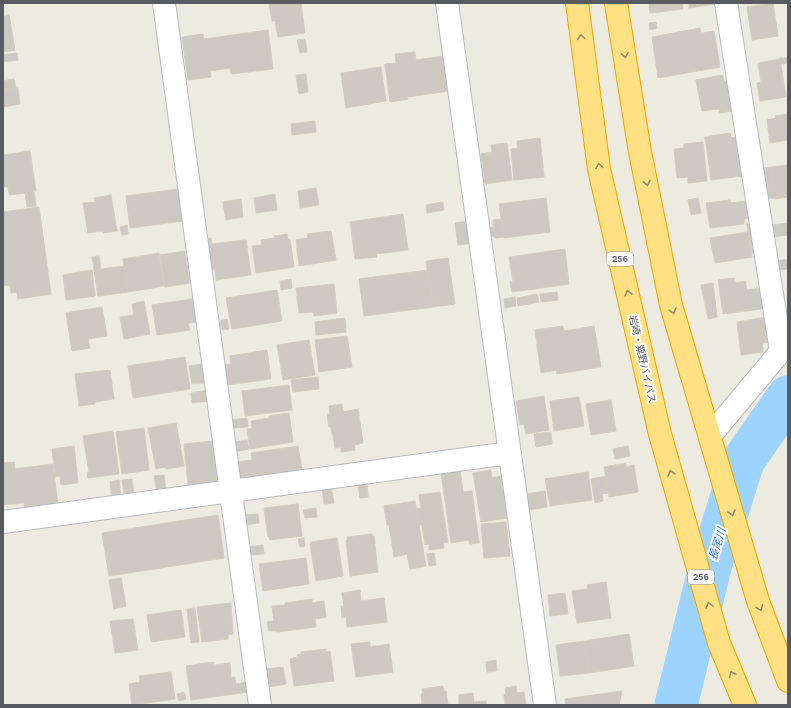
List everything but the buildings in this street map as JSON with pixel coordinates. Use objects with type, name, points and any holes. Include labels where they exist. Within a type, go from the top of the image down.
[{"type":"highway","name":"岩崎・粟野バイパス","points":[[577,3],[599,169],[660,434],[719,643],[746,705]]},
{"type":"highway","points":[[616,3],[640,152],[671,305],[758,601],[788,682]]},
{"type":"street","points":[[164,3],[260,705]]},
{"type":"street","points":[[447,3],[545,705]]},
{"type":"street","points":[[710,436],[781,351],[726,3]]},
{"type":"street","points":[[3,522],[510,453]]},
{"type":"waterway","name":"長尾川","points":[[676,705],[711,563],[743,461],[788,397]]}]
